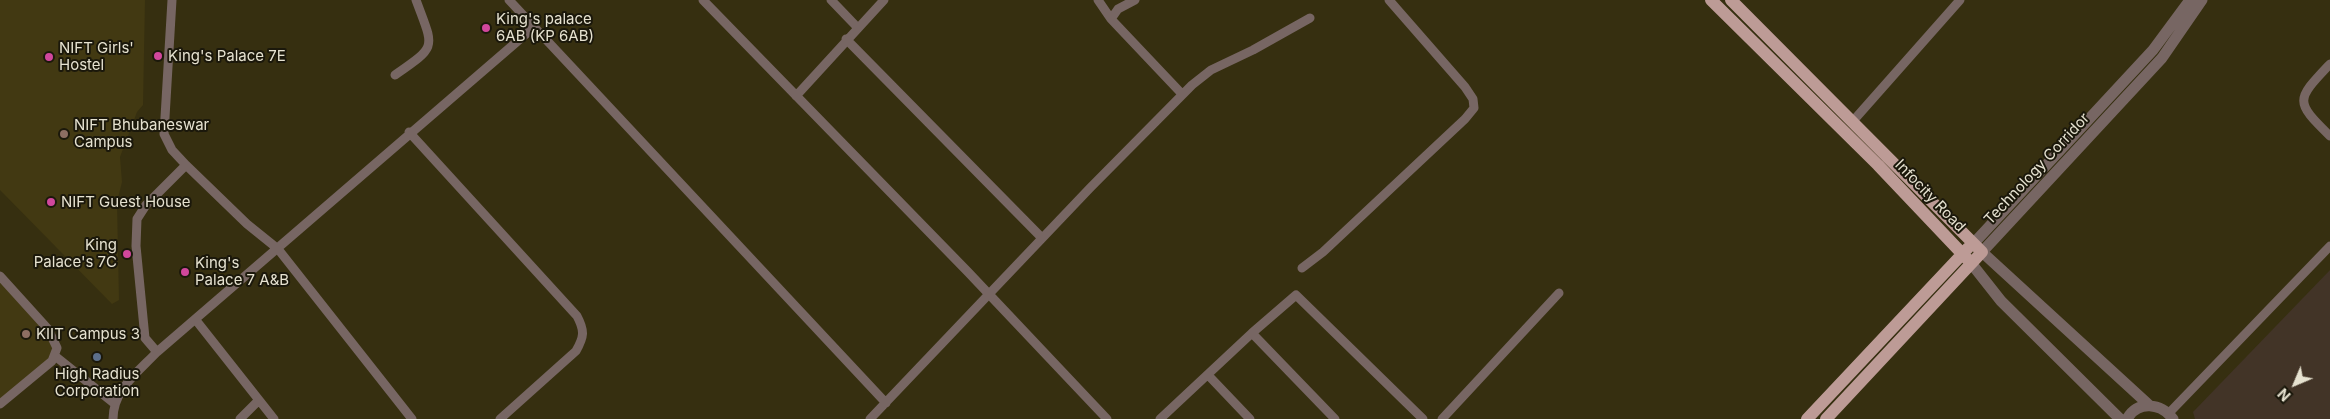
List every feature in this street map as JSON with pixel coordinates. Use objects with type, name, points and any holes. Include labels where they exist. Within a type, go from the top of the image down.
[{"type":"main road","name":"Infocity Road","points":[[1711,0],[1967,258]]},
{"type":"main road","name":"Infocity Road","points":[[1731,0],[1978,248]]},
{"type":"main road","points":[[1806,419],[1978,248]]},
{"type":"main road","points":[[1826,419],[1967,258]]},
{"type":"street","points":[[172,0],[164,134],[172,150],[247,224],[278,248],[412,419]]},
{"type":"street","points":[[395,75],[424,55],[430,42],[416,0]]},
{"type":"street","points":[[509,0],[886,403]]},
{"type":"street","points":[[702,0],[1107,419]]},
{"type":"street","points":[[830,0],[857,27]]},
{"type":"street","points":[[796,96],[846,39],[884,0]]},
{"type":"street","points":[[1098,0],[1110,19],[1182,94]]},
{"type":"street","points":[[1110,19],[1118,9],[1135,0]]},
{"type":"street","points":[[1302,268],[1323,252],[1465,119],[1474,108],[1473,99],[1465,87],[1389,0]]},
{"type":"street","points":[[1853,121],[1960,0]]},
{"type":"street","points":[[1978,248],[2153,50],[2190,0]]},
{"type":"street","name":"Technology Corridor","points":[[1978,248],[2162,58],[2202,0]]},
{"type":"street","points":[[870,419],[1182,94],[1211,70],[1253,50],[1310,18]]},
{"type":"street","points":[[113,419],[115,404],[125,384],[157,352],[534,27]]},
{"type":"street","points":[[846,39],[1042,238]]},
{"type":"street","points":[[2330,64],[2310,85],[2304,95],[2303,105],[2306,113],[2330,136]]},
{"type":"street","points":[[410,132],[576,316],[584,330],[583,340],[576,351],[500,419]]},
{"type":"street","points":[[157,352],[145,338],[136,246],[137,219],[146,205],[186,165]]},
{"type":"street","points":[[2127,419],[2134,410],[2149,405],[2163,409],[2171,416],[2330,246]]},
{"type":"street","name":"Infocity Road","points":[[1978,248],[2149,405]]},
{"type":"street","name":"Infocity Road","points":[[1967,258],[2001,301],[2120,419]]},
{"type":"street","points":[[0,276],[48,329],[55,340],[56,356],[115,404]]},
{"type":"street","points":[[1442,419],[1559,293]]},
{"type":"street","points":[[1160,419],[1252,332],[1296,295],[1423,419]]},
{"type":"street","points":[[196,319],[274,419]]},
{"type":"street","points":[[1252,332],[1334,419]]},
{"type":"street","points":[[0,404],[56,356]]},
{"type":"street","points":[[1208,374],[1250,419]]},
{"type":"street","points":[[240,419],[259,400]]},
{"type":"shaded area","name":"NIFT Bhubaneswar Campus","points":[[0,0],[145,0],[143,105],[137,112],[120,157],[122,182],[117,202],[119,300],[112,304],[0,190]]},
{"type":"shaded area","points":[[2330,270],[2330,419],[2195,419],[2193,412]]},
{"type":"shaded area","name":"KIIT Campus 3","points":[[0,276],[48,329],[55,356],[0,404]]},
{"type":"place","name":"King's palace 6AB (KP 6AB)","points":[[486,28]]},
{"type":"place","name":"King's Palace 7E","points":[[158,56]]},
{"type":"place","name":"NIFT Girls' Hostel","points":[[49,57]]},
{"type":"place","name":"NIFT Bhubaneswar Campus","points":[[64,134]]},
{"type":"place","name":"NIFT Guest House","points":[[51,202]]},
{"type":"place","name":"King Palace's 7C","points":[[127,254]]},
{"type":"place","name":"King's Palace 7 A&B","points":[[185,272]]},
{"type":"place","name":"KIIT Campus 3","points":[[26,334]]},
{"type":"place","name":"High Radius Corporation","points":[[97,357]]}]
